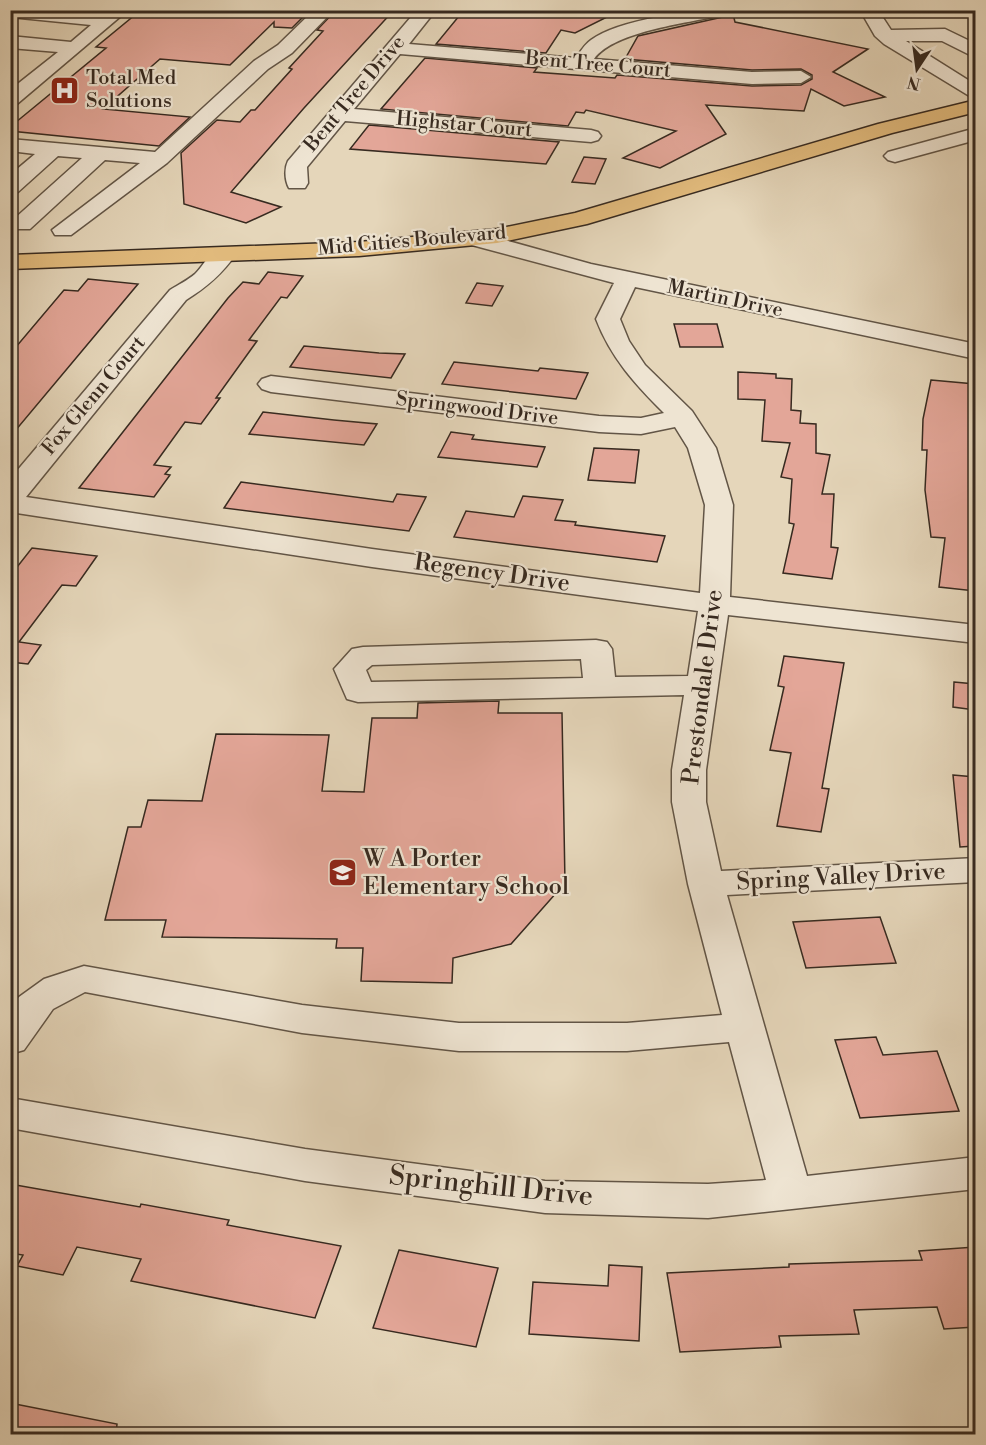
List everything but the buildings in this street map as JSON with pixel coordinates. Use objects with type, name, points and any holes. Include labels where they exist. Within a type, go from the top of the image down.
[{"type":"main road","name":"Mid Cities Boulevard","points":[[10,245],[62,236],[360,232],[465,224],[581,201],[866,117],[975,96]]},
{"type":"main road","name":"Mid Cities Boulevard","points":[[10,262],[359,249],[476,239],[579,219],[885,128],[975,96]]},
{"type":"main road","points":[[476,239],[480,233],[499,225],[566,211],[581,201]]},
{"type":"street","points":[[16,225],[48,225],[62,236],[160,159],[261,65],[285,50],[325,10]]},
{"type":"street","name":"Bent Tree Drive","points":[[297,183],[296,166],[427,10]]},
{"type":"street","points":[[581,64],[595,45],[612,35],[721,10]]},
{"type":"street","points":[[869,10],[870,16],[887,36],[975,96]]},
{"type":"street","points":[[10,12],[113,16]]},
{"type":"street","points":[[10,100],[113,16]]},
{"type":"street","points":[[928,16],[945,35],[975,52]]},
{"type":"street","points":[[10,27],[91,34]]},
{"type":"street","points":[[887,36],[945,35]]},
{"type":"street","points":[[10,42],[75,48]]},
{"type":"street","points":[[10,64],[36,44]]},
{"type":"street","name":"Bent Tree Court","points":[[394,48],[752,78],[801,77]]},
{"type":"street","name":"Highstar Court","points":[[338,114],[591,136]]},
{"type":"street","points":[[895,156],[975,134]]},
{"type":"street","points":[[10,145],[160,159]]},
{"type":"street","points":[[10,187],[54,148]]},
{"type":"street","points":[[16,225],[100,153]]},
{"type":"street","name":"Martin Drive","points":[[476,239],[587,270],[975,352]]},
{"type":"street","name":"Fox Glenn Court","points":[[10,498],[178,295],[202,280],[224,254]]},
{"type":"street","points":[[178,256],[180,278],[178,295]]},
{"type":"street","name":"Prestondale Drive","points":[[628,278],[608,319],[616,341],[636,370],[683,417],[702,448],[719,505],[715,603],[689,770],[689,802],[706,884],[791,1194]]},
{"type":"street","name":"Springwood Drive","points":[[271,384],[599,424],[642,426],[683,417]]},
{"type":"street","name":"Regency Drive","points":[[10,503],[349,554],[715,603],[975,634]]},
{"type":"street","points":[[600,687],[596,649],[363,656],[350,669],[358,692],[702,685]]},
{"type":"street","name":"Spring Valley Drive","points":[[706,884],[975,870]]},
{"type":"street","points":[[10,1040],[27,1013],[50,990],[84,979],[302,1019],[459,1037],[627,1037],[745,1027]]},
{"type":"street","name":"Springhill Drive","points":[[10,1113],[306,1165],[545,1197],[708,1201],[975,1173]]},
{"type":"place","name":"Total Med Solutions","points":[[65,90]]},
{"type":"place","name":"W A Porter Elementary School","points":[[342,873]]}]
